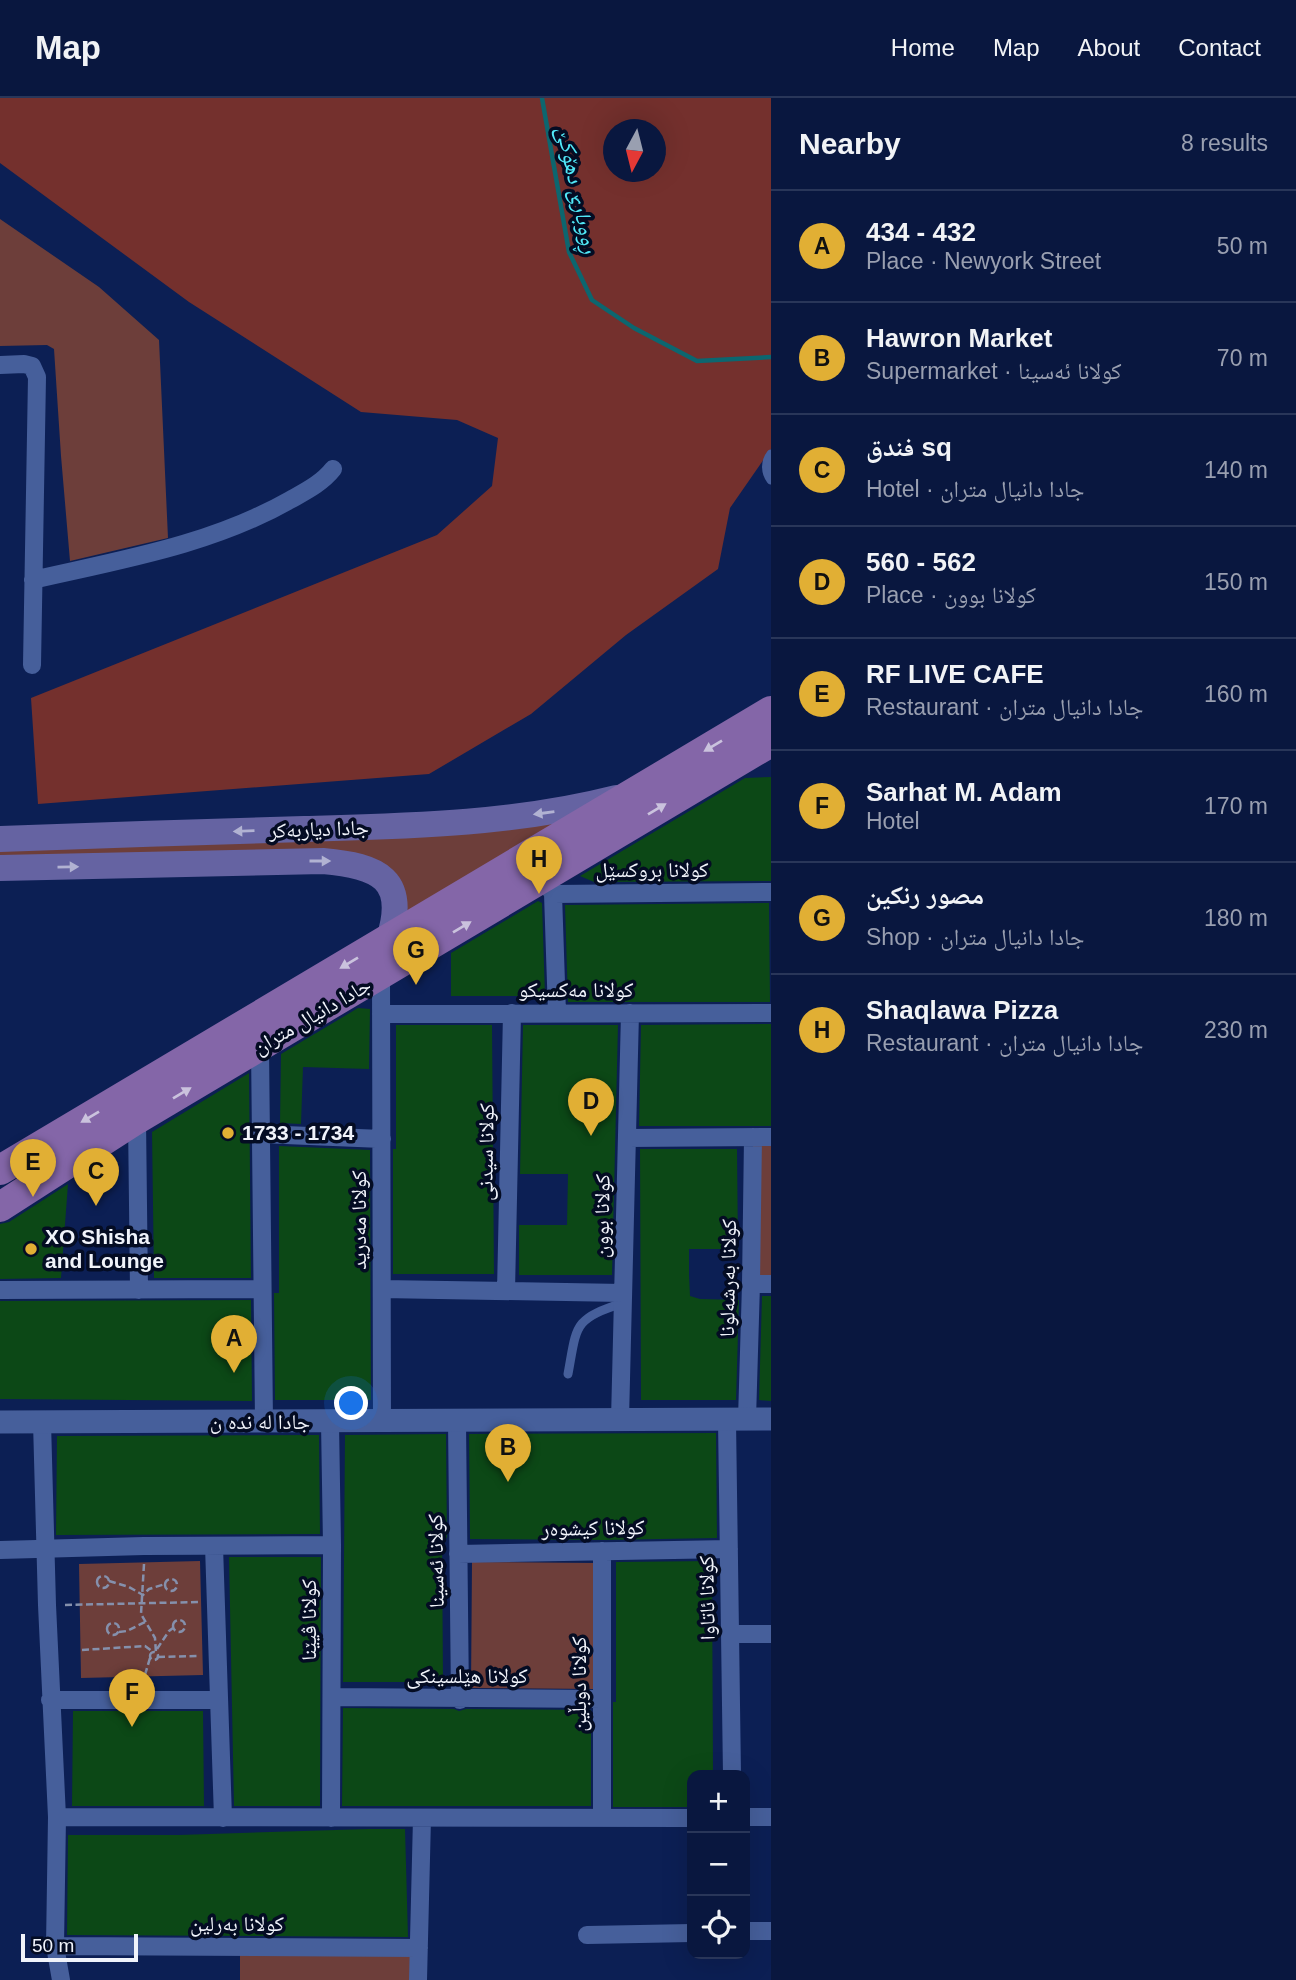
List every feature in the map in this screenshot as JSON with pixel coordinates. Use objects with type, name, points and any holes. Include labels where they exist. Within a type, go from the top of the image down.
[{"type":"main road","name":"جادا دانيال متران","points":[[0,1170],[771,711]]},
{"type":"main road","name":"جادا دانيال متران","points":[[0,1207],[138,1119],[260,1047],[381,976],[548,885],[771,742]]},
{"type":"main road","name":"جادا دیاربه‌كر","points":[[0,839],[475,821],[551,812],[635,793]]},
{"type":"main road","name":"جادا دیاربه‌كر","points":[[0,868],[323,861],[345,863],[363,867],[391,886],[396,902],[389,939]]},
{"type":"street","points":[[0,365],[32,366],[37,377],[32,665]]},
{"type":"street","points":[[33,580],[153,552],[227,531],[319,483],[333,469]]},
{"type":"street","points":[[738,761],[771,763]]},
{"type":"street","points":[[548,885],[557,1013]]},
{"type":"street","name":"كولانا بروکسێل","points":[[548,885],[771,892]]},
{"type":"street","name":"كولانا مه‌درید","points":[[381,976],[382,1421]]},
{"type":"street","name":"كولانا سيدنى","points":[[506,1292],[512,1013]]},
{"type":"street","name":"كولانا بوون","points":[[620,1420],[630,1013]]},
{"type":"street","name":"كولانا مەکسیکو","points":[[381,1014],[771,1013]]},
{"type":"street","points":[[260,1047],[264,1422]]},
{"type":"street","points":[[138,1119],[139,1290]]},
{"type":"street","points":[[261,1134],[382,1139]]},
{"type":"street","name":"كولانا به‌رشه‌لونا","points":[[737,1420],[751,1284],[752,1137]]},
{"type":"street","points":[[627,1138],[771,1137]]},
{"type":"street","points":[[751,1284],[771,1284]]},
{"type":"street","points":[[0,1290],[262,1289]]},
{"type":"street","points":[[382,1289],[623,1298]]},
{"type":"street","name":"جادا له نده ن","points":[[0,1422],[771,1419]]},
{"type":"street","name":"كولانا ئاتاوا","points":[[732,1770],[729,1549],[737,1420]]},
{"type":"street","name":"كولانا ئەسینا","points":[[457,1421],[460,1700]]},
{"type":"street","points":[[42,1422],[50,1700],[57,1817],[54,1946],[61,1980]]},
{"type":"street","name":"كولانا ڤیێنا","points":[[330,1422],[331,1818]]},
{"type":"street","points":[[0,1550],[332,1545]]},
{"type":"street","points":[[214,1546],[223,1818]]},
{"type":"street","name":"كولانا كیشوه‌ر","points":[[458,1553],[729,1549]]},
{"type":"street","name":"كولانا دوبڵین","points":[[601,1551],[602,1818]]},
{"type":"street","points":[[730,1634],[771,1634]]},
{"type":"street","name":"كولانا ھێلسینکی","points":[[332,1697],[602,1699]]},
{"type":"street","points":[[50,1700],[219,1700]]},
{"type":"street","points":[[57,1817],[687,1818]]},
{"type":"street","points":[[750,1818],[771,1817]]},
{"type":"street","points":[[418,1980],[422,1818]]},
{"type":"street","points":[[750,1931],[771,1931]]},
{"type":"street","points":[[587,1935],[687,1933]]},
{"type":"street","name":"كولانا بەرلین","points":[[54,1946],[419,1948]]},
{"type":"lane","points":[[771,454],[766,468],[771,480]]},
{"type":"lane","points":[[568,1374],[576,1330],[588,1317],[623,1298]]},
{"type":"path","points":[[144,1546],[141,1614],[155,1638],[154,1660],[150,1658]]},
{"type":"path","points":[[109,1581],[143,1595]]},
{"type":"path","points":[[143,1595],[149,1589],[165,1584]]},
{"type":"path","points":[[47,1605],[216,1602]]},
{"type":"path","points":[[119,1632],[145,1622]]},
{"type":"path","points":[[155,1654],[163,1638],[173,1628]]},
{"type":"path","points":[[82,1650],[145,1646],[155,1654]]},
{"type":"path","points":[[130,1701],[145,1681],[150,1654],[217,1656]]},
{"type":"shaded area","points":[[0,98],[771,98],[771,449],[730,508],[718,569],[626,635],[531,714],[429,774],[38,804],[31,698],[437,535],[492,486],[498,438],[457,420],[361,412],[189,302],[0,163]]},
{"type":"shaded area","points":[[0,219],[99,287],[159,340],[168,538],[70,561],[54,349],[47,345],[0,346]]},
{"type":"shaded area","points":[[588,805],[389,939],[396,902],[363,867],[0,868],[0,839]]},
{"type":"shaded area","points":[[753,1137],[771,1137],[771,1284],[751,1284]]},
{"type":"shaded area","points":[[200,1561],[203,1675],[81,1678],[79,1564]]},
{"type":"shaded area","points":[[472,1562],[595,1563],[595,1689],[471,1688]]},
{"type":"shaded area","points":[[240,1947],[419,1948],[417,1980],[240,1980]]},
{"type":"building","points":[[771,777],[771,881],[594,882],[580,876],[745,778]]},
{"type":"building","points":[[538,901],[542,903],[545,996],[451,996],[451,953]]},
{"type":"building","points":[[769,903],[770,1002],[568,1002],[565,905]]},
{"type":"building","points":[[358,1008],[370,1009],[369,1069],[303,1067],[301,1124],[280,1123],[281,1054]]},
{"type":"building","points":[[771,1024],[771,1126],[639,1126],[641,1025]]},
{"type":"building","points":[[396,1025],[492,1025],[494,1274],[393,1274]]},
{"type":"building","points":[[523,1025],[618,1025],[612,1275],[519,1275],[519,1225],[567,1225],[568,1174],[520,1174]]},
{"type":"building","points":[[249,1073],[251,1278],[154,1278],[152,1132]]},
{"type":"building","points":[[279,1146],[370,1150],[371,1400],[275,1400],[274,1293],[279,1293]]},
{"type":"building","points":[[640,1149],[737,1149],[738,1249],[689,1249],[690,1296],[700,1299],[739,1300],[736,1400],[641,1400]]},
{"type":"building","name":"XO Shisha and Lounge","points":[[68,1184],[61,1278],[0,1279],[0,1224],[9,1222]]},
{"type":"building","points":[[762,1296],[771,1296],[771,1401],[759,1400]]},
{"type":"building","points":[[251,1300],[252,1401],[0,1399],[0,1301]]},
{"type":"building","points":[[716,1433],[717,1538],[470,1539],[469,1434]]},
{"type":"building","points":[[446,1434],[447,1538],[442,1538],[443,1682],[343,1682],[345,1435]]},
{"type":"building","points":[[319,1435],[320,1534],[56,1535],[57,1436]]},
{"type":"building","points":[[229,1557],[321,1557],[320,1806],[234,1806]]},
{"type":"building","points":[[712,1561],[713,1770],[687,1770],[687,1807],[613,1807],[616,1562]]},
{"type":"building","points":[[343,1708],[591,1710],[591,1806],[342,1806]]},
{"type":"building","points":[[73,1711],[203,1711],[204,1806],[72,1806]]},
{"type":"building","points":[[405,1829],[408,1937],[67,1935],[68,1835],[179,1835]]},
{"type":"waterway","name":"ڕووبارێ دهۆكێ","points":[[542,98],[569,252],[592,300],[634,328],[697,361],[771,357]]},
{"type":"place","name":"Shaqlawa Pizza","points":[[539,894]]},
{"type":"place","name":"مصور رنكين","points":[[416,985]]},
{"type":"place","name":"1733 - 1734","points":[[228,1133]]},
{"type":"place","name":"560 - 562","points":[[591,1136]]},
{"type":"place","name":"RF LIVE CAFE","points":[[33,1197]]},
{"type":"place","name":"فندق sq","points":[[96,1206]]},
{"type":"place","name":"XO Shisha and Lounge","points":[[31,1249]]},
{"type":"place","name":"434 - 432","points":[[234,1373]]},
{"type":"place","name":"Hawron Market","points":[[508,1482]]},
{"type":"place","name":"Sarhat M. Adam","points":[[132,1727]]}]
